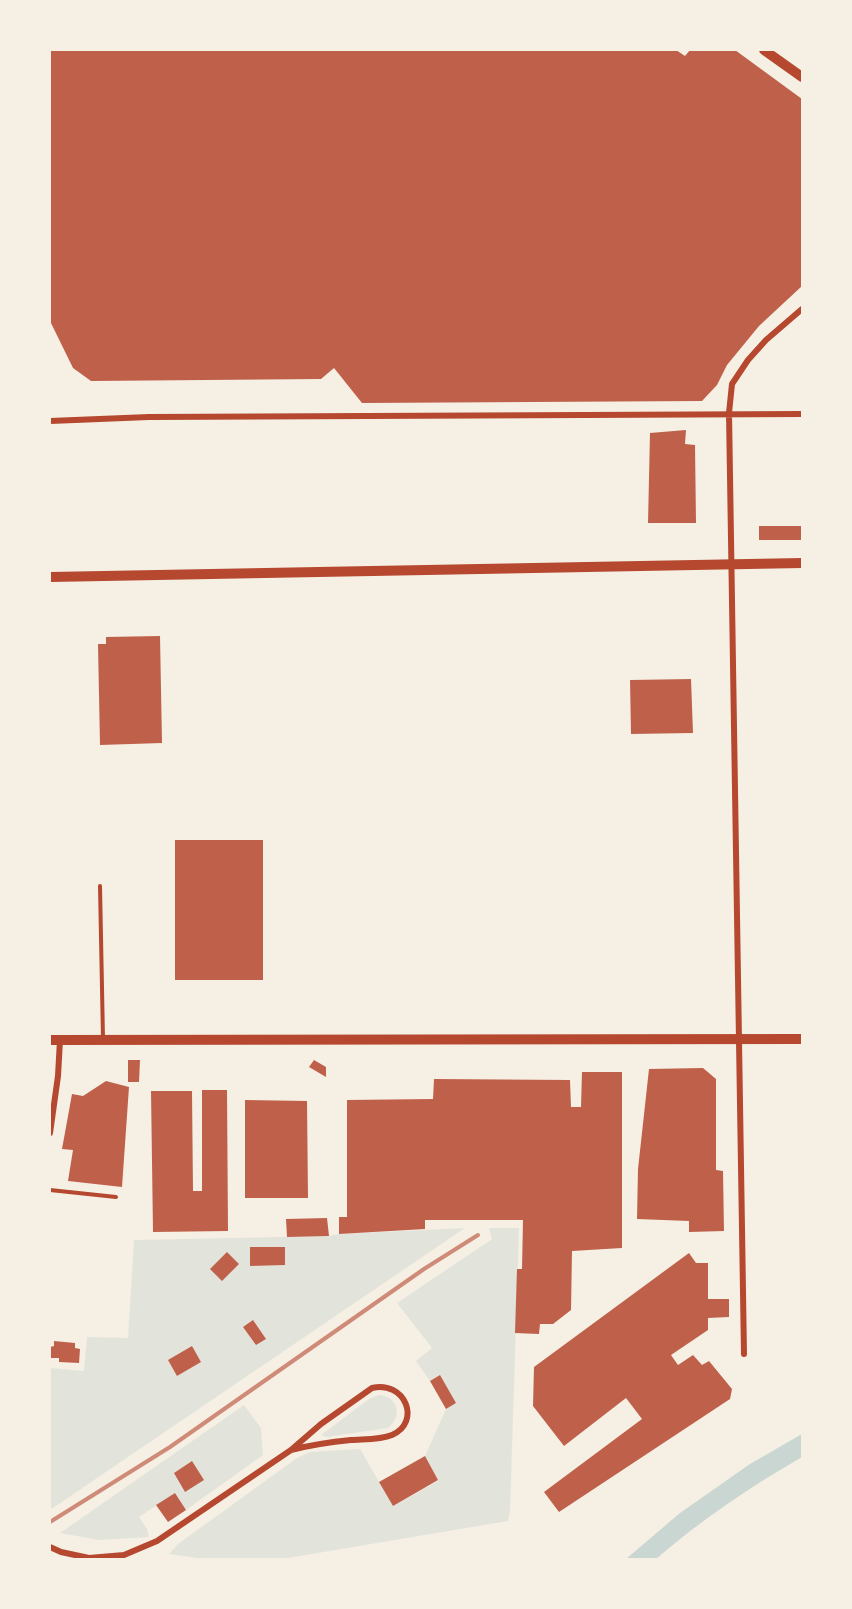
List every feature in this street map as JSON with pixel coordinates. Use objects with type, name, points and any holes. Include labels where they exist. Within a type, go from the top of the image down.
[{"type":"main road","points":[[764,50],[802,77]]},
{"type":"main road","points":[[50,577],[802,563]]},
{"type":"main road","points":[[55,1040],[802,1039]]},
{"type":"street","points":[[744,1354],[729,413],[732,384],[748,360],[766,340],[802,309]]},
{"type":"street","points":[[50,421],[149,417],[802,414]]},
{"type":"street","points":[[50,1133],[58,1076],[55,1040]]},
{"type":"street","points":[[50,1547],[61,1552],[89,1558],[124,1555],[157,1541],[291,1450],[321,1424],[372,1388],[380,1386],[395,1390],[405,1402],[407,1418],[403,1426],[390,1436],[317,1443],[291,1450]]},
{"type":"lane","points":[[100,886],[103,1040]]},
{"type":"lane","points":[[50,1190],[116,1197]]},
{"type":"shaded area","points":[[465,1228],[50,1510],[50,1368],[84,1371],[87,1337],[128,1338],[134,1240],[329,1236]]},
{"type":"shaded area","points":[[489,1228],[519,1228],[508,1521],[282,1559],[204,1559],[169,1554],[178,1544],[297,1458],[310,1452],[360,1449],[393,1506],[438,1481],[425,1456],[446,1409],[456,1403],[439,1376],[430,1381],[416,1361],[432,1348],[397,1303],[492,1239]]},
{"type":"shaded area","points":[[379,1395],[391,1399],[396,1407],[396,1418],[388,1428],[326,1437],[321,1435],[369,1399]]},
{"type":"shaded area","points":[[244,1405],[261,1428],[263,1455],[186,1510],[175,1493],[139,1517],[149,1537],[99,1540],[60,1533]]},
{"type":"shaded area","points":[[802,1434],[802,1457],[726,1505],[656,1559],[626,1559],[680,1513],[750,1464]]},
{"type":"building","points":[[50,50],[676,50],[685,56],[690,50],[735,50],[802,99],[802,286],[759,326],[727,365],[717,385],[702,401],[362,403],[334,368],[321,379],[91,381],[73,368],[50,321]]},
{"type":"building","points":[[686,430],[685,444],[695,445],[696,523],[648,523],[650,433]]},
{"type":"building","points":[[759,526],[802,526],[802,540],[759,540]]},
{"type":"building","points":[[160,636],[162,743],[100,745],[98,644],[106,644],[106,637]]},
{"type":"building","points":[[691,679],[693,733],[631,734],[630,680]]},
{"type":"building","points":[[175,840],[263,840],[263,980],[175,980]]},
{"type":"building","points":[[128,1060],[140,1060],[139,1082],[128,1082]]},
{"type":"building","points":[[314,1060],[326,1067],[326,1077],[309,1067]]},
{"type":"building","points":[[703,1068],[716,1079],[716,1170],[723,1171],[724,1231],[689,1232],[689,1221],[637,1219],[638,1169],[649,1069]]},
{"type":"building","points":[[582,1072],[622,1072],[622,1248],[572,1251],[571,1310],[553,1324],[540,1324],[539,1334],[515,1333],[517,1269],[522,1269],[523,1220],[425,1220],[425,1229],[339,1234],[339,1217],[347,1217],[347,1100],[433,1099],[434,1079],[570,1080],[571,1107],[581,1107]]},
{"type":"building","points":[[106,1081],[129,1087],[122,1187],[68,1181],[73,1150],[62,1149],[72,1094],[83,1096]]},
{"type":"building","points":[[202,1090],[227,1090],[228,1231],[153,1232],[151,1091],[192,1091],[193,1191],[202,1191]]},
{"type":"building","points":[[245,1100],[307,1101],[308,1198],[245,1198]]},
{"type":"building","points":[[327,1218],[329,1236],[287,1237],[286,1219]]},
{"type":"building","points":[[250,1247],[285,1247],[285,1265],[250,1266]]},
{"type":"building","points":[[227,1252],[239,1264],[222,1281],[210,1269]]},
{"type":"building","points":[[689,1253],[696,1263],[708,1263],[708,1299],[729,1299],[729,1317],[708,1318],[708,1330],[671,1355],[678,1365],[693,1355],[702,1365],[709,1361],[732,1389],[730,1399],[559,1512],[544,1492],[642,1419],[626,1398],[564,1446],[533,1406],[534,1367]]},
{"type":"building","points":[[253,1320],[266,1339],[256,1345],[243,1327]]},
{"type":"building","points":[[54,1341],[75,1343],[75,1348],[80,1349],[79,1363],[59,1362],[59,1358],[50,1358],[50,1347],[54,1346]]},
{"type":"building","points":[[192,1346],[201,1362],[177,1376],[168,1360]]},
{"type":"building","points":[[440,1375],[456,1403],[446,1409],[430,1381]]},
{"type":"building","points":[[425,1456],[438,1480],[393,1506],[379,1482]]},
{"type":"building","points":[[192,1461],[204,1480],[185,1492],[174,1473]]},
{"type":"building","points":[[175,1493],[186,1510],[168,1522],[156,1505]]},
{"type":"railway","points":[[50,1522],[170,1447],[424,1269],[478,1235]]}]
